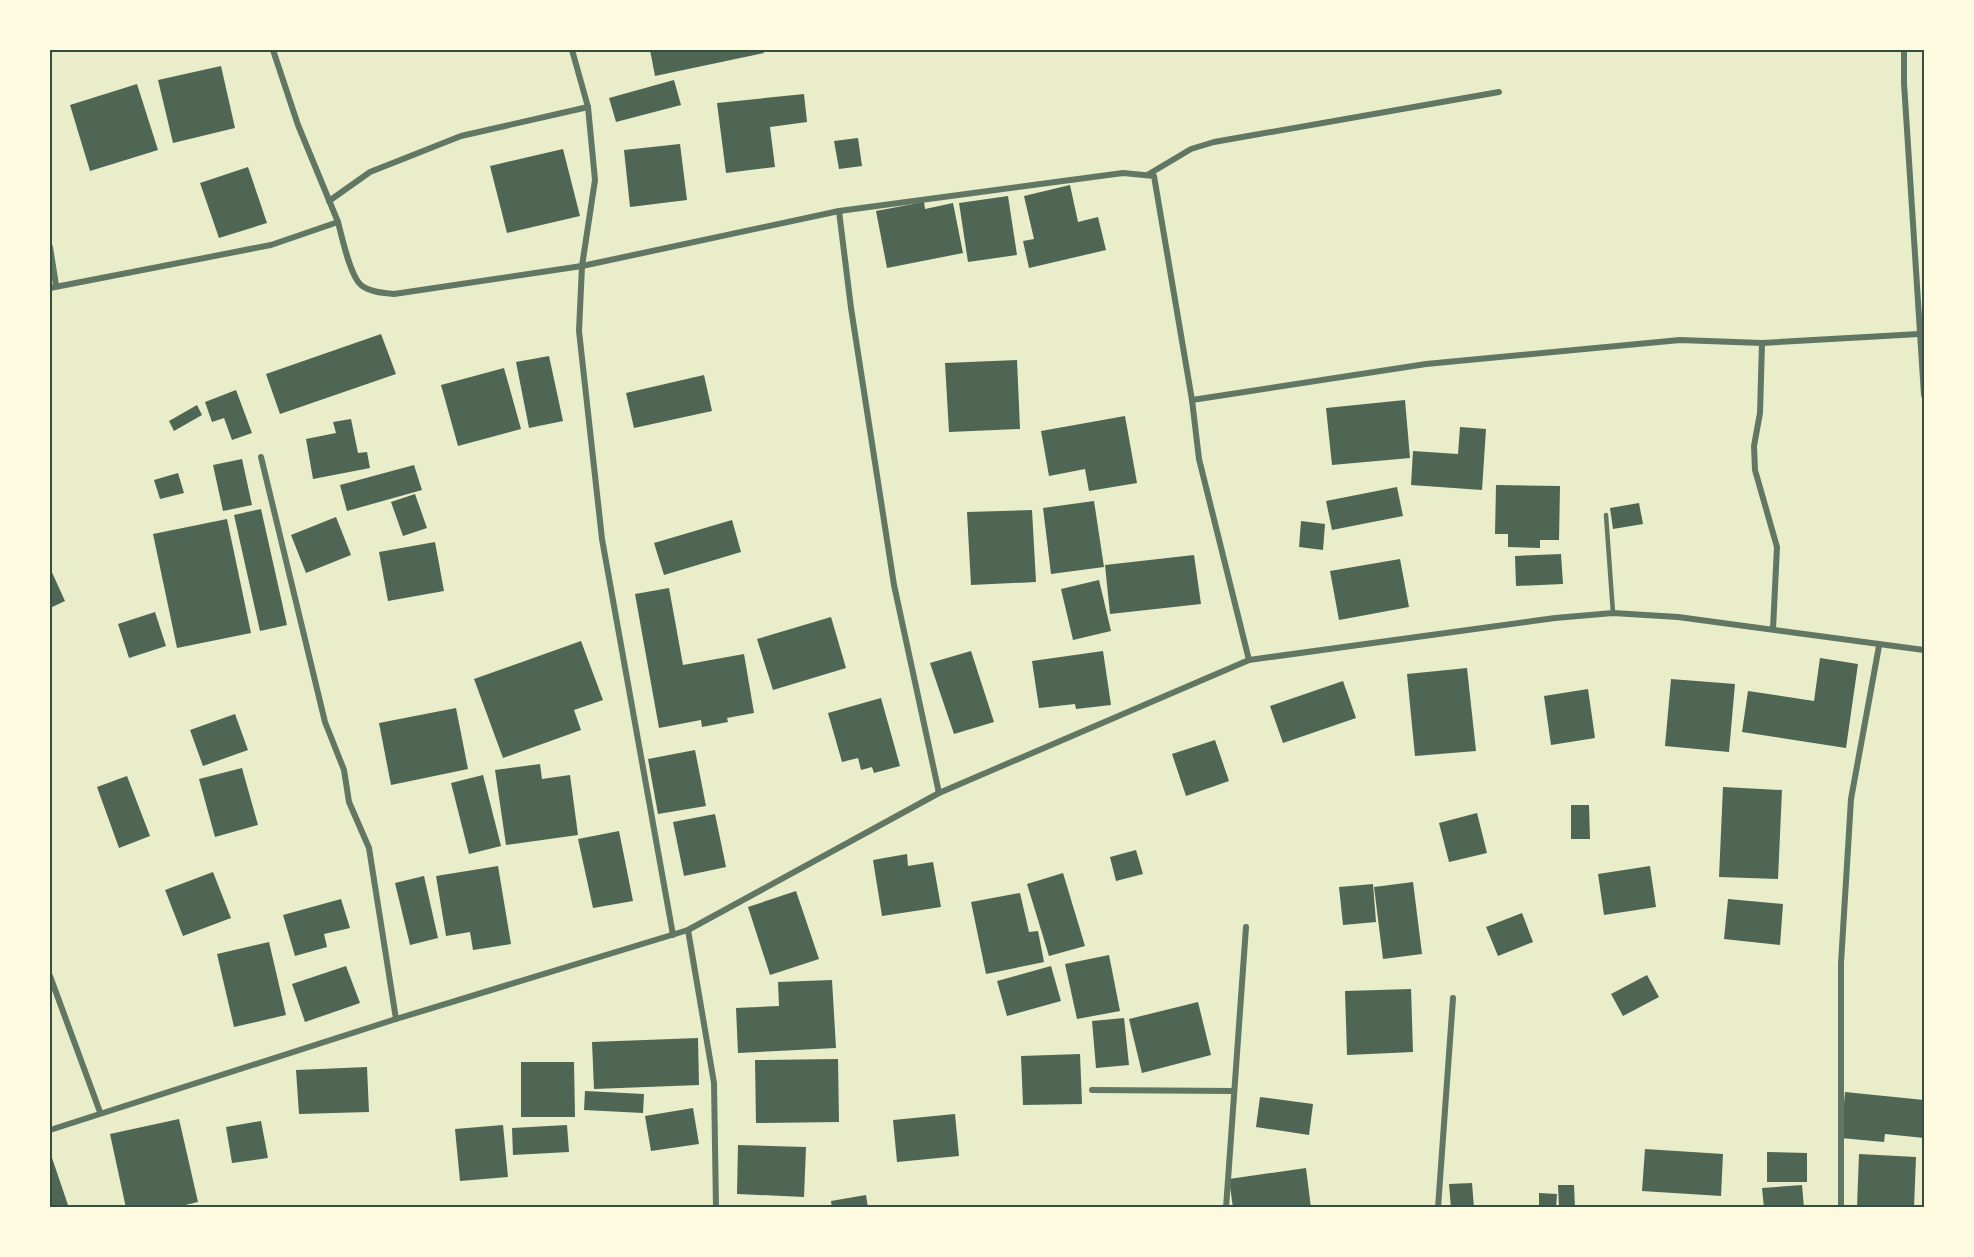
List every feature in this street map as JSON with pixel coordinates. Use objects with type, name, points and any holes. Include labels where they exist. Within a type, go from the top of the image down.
[{"type":"street","points":[[273,50],[298,125],[338,222],[353,272],[361,285],[376,292],[394,294],[582,266],[839,211],[1123,173],[1154,176],[1192,400],[1199,459],[1249,660]]},
{"type":"street","points":[[572,50],[588,107],[595,180],[582,266],[579,331],[602,539],[673,935]]},
{"type":"street","points":[[1904,50],[1904,83],[1924,395]]},
{"type":"street","points":[[1149,174],[1191,149],[1215,142],[1499,92]]},
{"type":"street","points":[[329,201],[370,172],[461,136],[588,107]]},
{"type":"street","points":[[839,211],[850,308],[894,585],[939,793]]},
{"type":"street","points":[[50,247],[53,286],[271,245],[338,222]]},
{"type":"street","points":[[1192,400],[1426,364],[1680,340],[1762,343],[1919,334]]},
{"type":"street","points":[[1762,343],[1760,413],[1754,446],[1755,470],[1777,547],[1773,629]]},
{"type":"street","points":[[261,458],[325,722],[344,770],[349,802],[369,848],[396,1019]]},
{"type":"street","points":[[50,1130],[100,1112],[396,1019],[688,930],[939,793],[1249,660],[1555,618],[1613,613],[1678,617],[1879,646],[1924,650]]},
{"type":"street","points":[[1841,1208],[1841,963],[1851,799],[1879,646]]},
{"type":"street","points":[[1226,1208],[1246,927]]},
{"type":"street","points":[[688,930],[714,1083],[716,1208]]},
{"type":"street","points":[[50,976],[100,1112]]},
{"type":"street","points":[[1438,1208],[1453,998]]},
{"type":"street","points":[[1092,1090],[1234,1090]]},
{"type":"lane","points":[[1606,515],[1613,613]]},
{"type":"building","points":[[650,50],[763,50],[764,53],[655,76]]},
{"type":"building","points":[[221,66],[235,128],[173,143],[158,80]]},
{"type":"building","points":[[674,80],[681,105],[616,122],[609,98]]},
{"type":"building","points":[[137,84],[158,150],[90,171],[70,105]]},
{"type":"building","points":[[804,94],[807,122],[770,127],[775,167],[726,173],[717,103]]},
{"type":"building","points":[[858,138],[862,166],[839,169],[834,141]]},
{"type":"building","points":[[680,144],[687,200],[630,207],[624,150]]},
{"type":"building","points":[[563,149],[580,216],[507,233],[490,166]]},
{"type":"building","points":[[248,167],[267,223],[219,238],[200,183]]},
{"type":"building","points":[[1070,185],[1078,222],[1098,217],[1106,250],[1029,268],[1023,241],[1034,239],[1024,196]]},
{"type":"building","points":[[1008,196],[1017,255],[968,262],[959,203]]},
{"type":"building","points":[[924,202],[925,209],[953,203],[963,253],[887,268],[876,211]]},
{"type":"building","points":[[381,334],[396,374],[280,414],[266,374]]},
{"type":"building","points":[[549,356],[563,421],[529,428],[516,362]]},
{"type":"building","points":[[1017,360],[1020,429],[949,432],[945,363]]},
{"type":"building","points":[[504,368],[521,429],[458,446],[441,385]]},
{"type":"building","points":[[704,375],[712,411],[634,428],[626,393]]},
{"type":"building","points":[[236,390],[252,433],[232,440],[224,418],[212,422],[205,402]]},
{"type":"building","points":[[1405,400],[1410,458],[1332,465],[1326,408]]},
{"type":"building","points":[[197,405],[202,415],[174,431],[169,421]]},
{"type":"building","points":[[1125,416],[1137,483],[1089,491],[1085,469],[1049,476],[1041,431]]},
{"type":"building","points":[[351,419],[358,453],[367,452],[370,468],[313,479],[306,439],[336,433],[333,422]]},
{"type":"building","points":[[1460,427],[1486,429],[1482,490],[1411,485],[1413,451],[1458,454]]},
{"type":"building","points":[[242,459],[252,505],[223,511],[213,465]]},
{"type":"building","points":[[414,465],[422,490],[347,511],[340,485]]},
{"type":"building","points":[[178,473],[184,493],[160,499],[154,480]]},
{"type":"building","points":[[1496,485],[1560,486],[1559,540],[1540,540],[1540,548],[1508,547],[1508,534],[1495,534]]},
{"type":"building","points":[[1397,487],[1403,516],[1332,530],[1326,501]]},
{"type":"building","points":[[415,494],[427,528],[403,536],[391,502]]},
{"type":"building","points":[[1094,501],[1104,567],[1051,574],[1043,508]]},
{"type":"building","points":[[1639,503],[1643,524],[1613,529],[1610,508]]},
{"type":"building","points":[[261,509],[287,625],[260,631],[234,515]]},
{"type":"building","points":[[1032,510],[1036,582],[971,585],[967,512]]},
{"type":"building","points":[[336,517],[351,555],[306,573],[291,535]]},
{"type":"building","points":[[227,519],[251,633],[177,648],[153,534]]},
{"type":"building","points":[[732,520],[741,552],[664,575],[654,543]]},
{"type":"building","points":[[1301,521],[1325,524],[1323,550],[1299,547]]},
{"type":"building","points":[[435,542],[444,591],[388,601],[379,552]]},
{"type":"building","points":[[1561,554],[1563,584],[1516,586],[1515,556]]},
{"type":"building","points":[[1194,555],[1201,604],[1110,614],[1105,565]]},
{"type":"building","points":[[1400,559],[1409,607],[1339,620],[1330,571]]},
{"type":"building","points":[[50,568],[65,601],[50,608]]},
{"type":"building","points":[[1099,580],[1111,631],[1073,640],[1061,589]]},
{"type":"building","points":[[669,588],[683,665],[744,654],[754,713],[727,718],[728,722],[702,727],[701,720],[659,728],[635,594]]},
{"type":"building","points":[[155,612],[166,646],[129,658],[118,624]]},
{"type":"building","points":[[831,617],[846,668],[773,690],[757,639]]},
{"type":"building","points":[[581,641],[603,700],[574,710],[581,730],[503,758],[474,679]]},
{"type":"building","points":[[971,651],[994,722],[954,734],[930,663]]},
{"type":"building","points":[[1103,651],[1111,705],[1076,709],[1075,704],[1039,708],[1032,661]]},
{"type":"building","points":[[1820,658],[1858,664],[1846,748],[1742,732],[1748,691],[1814,701]]},
{"type":"building","points":[[1467,668],[1476,751],[1415,756],[1407,674]]},
{"type":"building","points":[[1671,679],[1735,684],[1729,752],[1665,746]]},
{"type":"building","points":[[1343,681],[1356,718],[1283,743],[1270,706]]},
{"type":"building","points":[[1588,689],[1595,738],[1551,745],[1544,696]]},
{"type":"building","points":[[881,698],[900,766],[874,773],[872,767],[861,770],[858,758],[842,762],[828,713]]},
{"type":"building","points":[[456,708],[468,769],[391,785],[379,723]]},
{"type":"building","points":[[235,714],[248,750],[203,766],[190,730]]},
{"type":"building","points":[[1215,740],[1229,781],[1186,796],[1172,754]]},
{"type":"building","points":[[695,750],[706,806],[658,814],[648,759]]},
{"type":"building","points":[[540,764],[542,779],[570,775],[578,835],[506,845],[495,770]]},
{"type":"building","points":[[242,768],[258,825],[215,837],[199,779]]},
{"type":"building","points":[[483,775],[501,846],[469,854],[451,783]]},
{"type":"building","points":[[127,776],[150,836],[119,848],[97,787]]},
{"type":"building","points":[[1723,787],[1782,790],[1778,879],[1719,877]]},
{"type":"building","points":[[1571,805],[1589,805],[1590,839],[1571,839]]},
{"type":"building","points":[[1477,813],[1487,853],[1449,862],[1439,823]]},
{"type":"building","points":[[715,814],[726,867],[684,876],[673,822]]},
{"type":"building","points":[[619,831],[633,901],[593,908],[578,839]]},
{"type":"building","points":[[1136,850],[1143,874],[1116,881],[1110,857]]},
{"type":"building","points":[[907,854],[908,866],[933,862],[941,907],[882,916],[873,860]]},
{"type":"building","points":[[498,866],[511,944],[473,950],[470,932],[446,936],[436,876]]},
{"type":"building","points":[[1650,866],[1656,907],[1604,915],[1598,874]]},
{"type":"building","points":[[213,872],[231,918],[183,936],[165,890]]},
{"type":"building","points":[[1063,873],[1085,946],[1049,956],[1027,884]]},
{"type":"building","points":[[424,876],[438,938],[410,945],[395,883]]},
{"type":"building","points":[[1413,882],[1422,954],[1383,959],[1374,887]]},
{"type":"building","points":[[1373,884],[1376,922],[1343,925],[1339,887]]},
{"type":"building","points":[[796,891],[819,959],[770,975],[748,907]]},
{"type":"building","points":[[1020,893],[1029,932],[1038,931],[1044,962],[986,974],[971,902]]},
{"type":"building","points":[[341,899],[350,928],[324,934],[327,947],[295,956],[283,915]]},
{"type":"building","points":[[1728,899],[1783,904],[1780,945],[1724,939]]},
{"type":"building","points":[[1522,913],[1533,942],[1498,956],[1486,927]]},
{"type":"building","points":[[269,942],[286,1015],[234,1027],[217,954]]},
{"type":"building","points":[[1109,955],[1120,1011],[1077,1019],[1065,964]]},
{"type":"building","points":[[346,966],[360,1003],[305,1022],[292,984]]},
{"type":"building","points":[[1051,966],[1061,1001],[1007,1016],[997,981]]},
{"type":"building","points":[[1647,975],[1659,997],[1623,1016],[1611,994]]},
{"type":"building","points":[[832,980],[836,1048],[738,1053],[736,1008],[779,1006],[778,982]]},
{"type":"building","points":[[1411,989],[1413,1052],[1347,1055],[1345,991]]},
{"type":"building","points":[[1198,1002],[1211,1055],[1142,1073],[1129,1019]]},
{"type":"building","points":[[1124,1018],[1129,1065],[1096,1068],[1092,1021]]},
{"type":"building","points":[[698,1038],[699,1085],[594,1089],[592,1042]]},
{"type":"building","points":[[1080,1054],[1082,1104],[1023,1105],[1021,1056]]},
{"type":"building","points":[[838,1059],[839,1122],[756,1123],[755,1060]]},
{"type":"building","points":[[521,1062],[574,1062],[575,1117],[521,1117]]},
{"type":"building","points":[[367,1067],[369,1112],[299,1114],[296,1070]]},
{"type":"building","points":[[585,1091],[644,1094],[643,1113],[584,1110]]},
{"type":"building","points":[[1845,1092],[1924,1100],[1924,1138],[1885,1134],[1884,1142],[1841,1138]]},
{"type":"building","points":[[1260,1097],[1313,1104],[1309,1135],[1256,1127]]},
{"type":"building","points":[[693,1108],[699,1144],[651,1151],[645,1116]]},
{"type":"building","points":[[955,1114],[959,1156],[897,1162],[893,1120]]},
{"type":"building","points":[[179,1119],[198,1202],[173,1208],[126,1208],[110,1134]]},
{"type":"building","points":[[261,1121],[268,1158],[232,1163],[226,1127]]},
{"type":"building","points":[[503,1125],[508,1177],[460,1181],[455,1129]]},
{"type":"building","points":[[567,1125],[569,1152],[513,1155],[512,1128]]},
{"type":"building","points":[[738,1145],[806,1147],[804,1197],[737,1194]]},
{"type":"building","points":[[1645,1149],[1723,1154],[1721,1196],[1642,1191]]},
{"type":"building","points":[[50,1152],[69,1208],[50,1208]]},
{"type":"building","points":[[1767,1152],[1807,1153],[1807,1182],[1767,1182]]},
{"type":"building","points":[[1859,1154],[1916,1157],[1914,1208],[1857,1208]]},
{"type":"building","points":[[1306,1168],[1311,1208],[1233,1208],[1229,1179]]},
{"type":"building","points":[[1472,1183],[1474,1208],[1451,1208],[1449,1184]]},
{"type":"building","points":[[1558,1185],[1574,1185],[1575,1208],[1559,1208]]},
{"type":"building","points":[[1802,1185],[1804,1208],[1764,1208],[1762,1188]]},
{"type":"building","points":[[1539,1193],[1557,1194],[1556,1208],[1539,1208]]},
{"type":"building","points":[[866,1195],[868,1208],[832,1208],[831,1201]]}]
